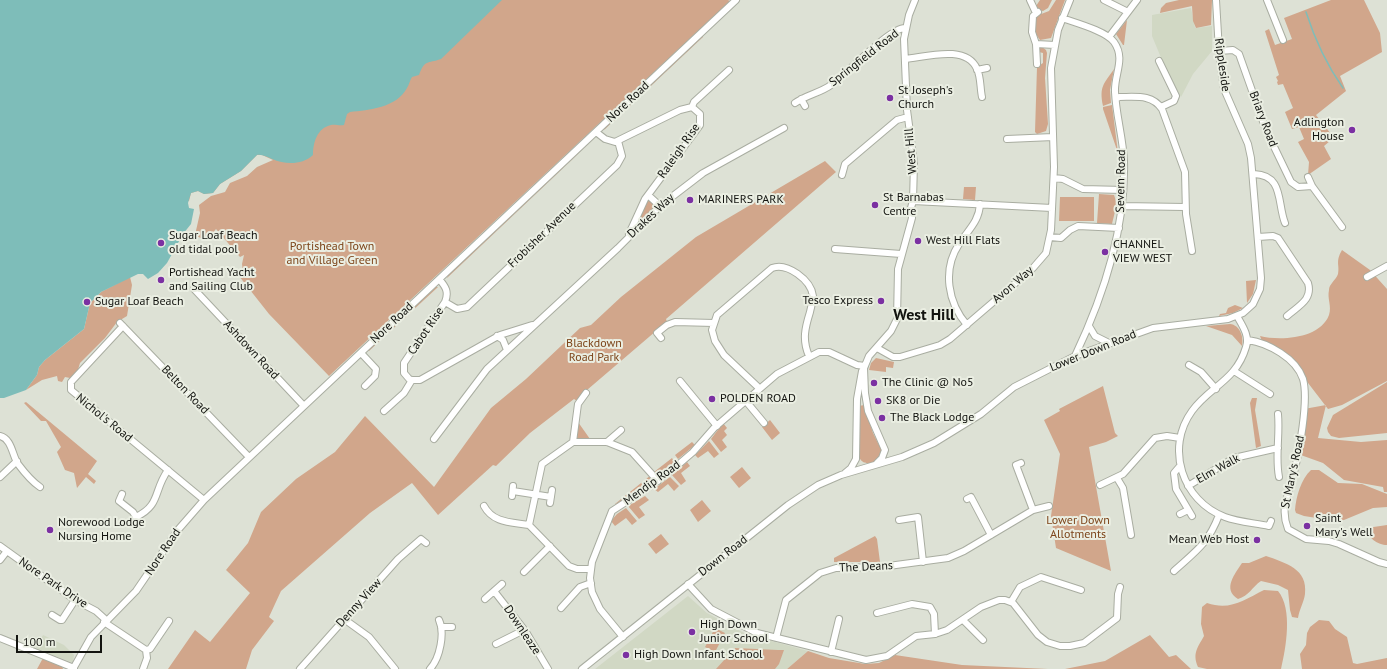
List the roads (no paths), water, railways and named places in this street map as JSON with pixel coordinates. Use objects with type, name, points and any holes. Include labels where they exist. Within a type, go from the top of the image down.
[{"type":"street","name":"Nore Road","points":[[74,668],[86,645],[105,621],[136,591],[176,531],[204,500],[736,0]]},
{"type":"street","name":"West Hill","points":[[856,459],[857,399],[859,383],[870,356],[891,331],[897,320],[898,269],[912,216],[911,208],[913,201],[914,164],[908,117],[905,28],[915,0]]},
{"type":"street","name":"Avon Way","points":[[877,348],[892,357],[906,356],[943,343],[967,325],[1040,261],[1046,253],[1050,237],[1054,178],[1051,74],[1055,45],[1062,18],[1070,0]]},
{"type":"street","points":[[1104,0],[1128,12]]},
{"type":"street","points":[[1062,18],[1109,36],[1137,0]]},
{"type":"street","name":"Rippleside","points":[[1216,0],[1219,51],[1224,89],[1249,149],[1254,174],[1260,289],[1253,304],[1237,316]]},
{"type":"street","points":[[1267,0],[1283,40]]},
{"type":"street","points":[[1033,1],[1037,12],[1033,16],[1032,31],[1036,44],[1037,64]]},
{"type":"street","name":"Springfield Road","points":[[795,103],[832,84],[892,33],[899,29],[905,28]]},
{"type":"street","name":"Severn Road","points":[[1075,356],[1101,299],[1119,228],[1122,206],[1124,161],[1115,85],[1120,62],[1118,49],[1109,36]]},
{"type":"street","points":[[1036,44],[1055,45]]},
{"type":"street","name":"Briary Road","points":[[1219,51],[1233,50],[1239,54],[1266,130],[1290,180],[1298,187],[1312,186]]},
{"type":"street","points":[[906,59],[956,54],[966,58],[977,70],[982,97]]},
{"type":"street","points":[[1159,61],[1176,95],[1175,101],[1161,108]]},
{"type":"street","points":[[977,70],[987,68]]},
{"type":"street","name":"Raleigh Rise","points":[[692,107],[694,102],[729,70]]},
{"type":"street","points":[[1116,99],[1119,97],[1149,98],[1155,101],[1161,108],[1185,172],[1185,207],[1192,251]]},
{"type":"street","points":[[801,99],[805,106]]},
{"type":"street","name":"Raleigh Rise","points":[[618,141],[680,110],[692,107]]},
{"type":"street","name":"Raleigh Rise","points":[[626,241],[648,195],[700,125],[700,114],[692,107]]},
{"type":"street","points":[[842,175],[845,164],[897,120],[908,117]]},
{"type":"street","name":"Drakes Way","points":[[434,439],[448,425],[476,382],[507,350],[626,241],[660,206],[703,173],[784,128]]},
{"type":"street","points":[[596,132],[608,141],[618,141]]},
{"type":"street","points":[[1007,139],[1020,135],[1053,137]]},
{"type":"street","name":"Frobisher Avenue","points":[[445,302],[457,309],[467,307],[617,165],[622,156],[618,141]]},
{"type":"street","points":[[1254,174],[1264,175],[1274,184],[1279,195],[1284,221],[1290,215]]},
{"type":"street","points":[[1308,177],[1312,186],[1341,223]]},
{"type":"street","points":[[1054,178],[1063,179],[1083,190],[1123,190]]},
{"type":"street","points":[[648,195],[660,206]]},
{"type":"street","points":[[913,201],[1052,208]]},
{"type":"street","points":[[967,325],[958,312],[952,299],[950,272],[956,248],[978,219],[980,204]]},
{"type":"street","points":[[1122,206],[1185,207]]},
{"type":"street","points":[[1050,237],[1060,238],[1078,226],[1119,228]]},
{"type":"street","points":[[1258,237],[1273,236],[1278,238],[1308,282],[1310,289],[1309,296],[1289,311]]},
{"type":"street","points":[[835,249],[901,254]]},
{"type":"street","points":[[1367,276],[1387,266]]},
{"type":"street","points":[[759,388],[720,350],[712,334],[714,323],[718,314],[768,270],[775,267],[786,267],[794,271],[808,284],[812,293],[813,300],[804,340],[809,356]]},
{"type":"street","name":"Cabot Rise","points":[[412,380],[404,373],[404,363],[445,302],[447,291],[439,279]]},
{"type":"street","name":"Ashdown Road","points":[[192,298],[196,291],[304,406]]},
{"type":"street","points":[[1237,316],[1248,340],[1245,350],[1234,371],[1191,412],[1180,438],[1180,466],[1188,486],[1203,504],[1219,515],[1231,519],[1270,526],[1271,521]]},
{"type":"street","name":"Lower Down Road","points":[[874,464],[902,457],[944,437],[981,414],[1009,390],[1075,356],[1153,328],[1224,320],[1237,316]]},
{"type":"street","points":[[661,338],[657,333],[672,323],[714,323]]},
{"type":"street","name":"Belton Road","points":[[122,324],[249,457]]},
{"type":"street","name":"Nichol's Road","points":[[122,324],[71,382],[70,388],[80,399],[204,500]]},
{"type":"street","name":"Drakes Way","points":[[497,336],[534,324]]},
{"type":"street","points":[[1089,326],[1095,336],[1109,344]]},
{"type":"street","points":[[384,411],[391,408],[407,390],[412,380],[420,380],[497,336],[503,339],[507,350]]},
{"type":"street","name":"St Mary's Road","points":[[1248,340],[1267,346],[1282,354],[1292,363],[1303,380],[1304,401],[1300,441],[1294,476],[1284,511],[1288,529],[1306,539],[1329,541],[1378,562],[1387,564]]},
{"type":"street","points":[[361,352],[376,369],[374,376],[365,386]]},
{"type":"street","name":"Mendip Road","points":[[623,637],[600,609],[591,583],[590,569],[612,512],[658,481],[693,452],[716,426],[759,388],[775,376],[809,356],[818,352],[827,352],[865,367]]},
{"type":"street","points":[[1193,366],[1216,389]]},
{"type":"street","points":[[865,367],[866,399],[871,420],[884,450],[894,457],[902,457]]},
{"type":"street","points":[[1234,371],[1267,393],[1269,385]]},
{"type":"street","points":[[679,381],[716,426]]},
{"type":"street","points":[[573,442],[578,404],[586,393]]},
{"type":"street","points":[[857,399],[866,399]]},
{"type":"street","points":[[745,400],[764,423]]},
{"type":"street","points":[[1278,414],[1278,448],[1276,456],[1279,477]]},
{"type":"street","points":[[607,442],[621,430]]},
{"type":"street","points":[[0,436],[8,442],[17,461],[32,484],[40,487]]},
{"type":"street","points":[[1100,485],[1117,478],[1132,466],[1154,439],[1167,436],[1180,438]]},
{"type":"street","points":[[529,525],[542,464],[573,442],[607,442],[632,452],[658,481]]},
{"type":"street","name":"Elm Walk","points":[[1188,486],[1234,458],[1249,457],[1278,448]]},
{"type":"street","points":[[844,473],[851,468],[856,459],[863,464],[874,464],[882,458],[884,450]]},
{"type":"street","points":[[0,476],[17,461]]},
{"type":"street","name":"Down Road","points":[[582,669],[801,496],[818,485],[844,473],[874,464]]},
{"type":"street","points":[[1016,465],[1033,510]]},
{"type":"street","points":[[1180,466],[1173,476],[1177,492],[1192,516]]},
{"type":"street","points":[[136,517],[146,512],[152,506],[159,486],[168,470]]},
{"type":"street","points":[[1117,478],[1123,488],[1132,531]]},
{"type":"street","points":[[513,491],[551,500],[552,490]]},
{"type":"street","points":[[122,494],[119,502],[132,512],[140,524]]},
{"type":"street","points":[[971,497],[991,535]]},
{"type":"street","points":[[484,506],[489,515],[494,518],[529,525],[572,567],[590,569]]},
{"type":"street","name":"The Deans","points":[[776,638],[786,600],[820,572],[836,568],[881,567],[923,562],[957,555],[1033,510],[1049,506]]},
{"type":"street","points":[[1180,514],[1188,510]]},
{"type":"street","points":[[1176,567],[1206,542],[1213,531],[1219,515]]},
{"type":"street","points":[[899,520],[922,517],[923,562]]},
{"type":"street","name":"Denny View","points":[[300,669],[398,559],[422,540]]},
{"type":"street","name":"Nore Park Drive","points":[[0,546],[75,600],[96,611],[105,621],[146,650]]},
{"type":"street","points":[[524,572],[550,546]]},
{"type":"street","points":[[0,560],[7,551]]},
{"type":"street","points":[[1043,577],[1044,569]]},
{"type":"street","points":[[1011,602],[1020,587],[1043,577],[1077,591]]},
{"type":"street","points":[[561,608],[580,587],[591,583]]},
{"type":"street","points":[[485,598],[502,584]]},
{"type":"street","points":[[688,584],[711,609],[757,633],[864,660],[879,659],[891,653],[916,636],[935,634],[949,629],[991,602],[1002,600],[1011,602],[1018,607],[1038,635],[1045,641],[1065,647],[1083,644],[1093,638],[1096,629],[1117,618],[1118,590]]},
{"type":"street","name":"Downleaze","points":[[494,591],[524,630],[548,669]]},
{"type":"street","points":[[52,615],[62,620],[75,600]]},
{"type":"street","points":[[879,610],[914,604],[930,607],[933,609],[935,616],[935,634]]},
{"type":"street","points":[[344,619],[369,637],[395,669]]},
{"type":"street","points":[[831,652],[839,619]]},
{"type":"street","points":[[963,620],[980,639]]},
{"type":"street","points":[[143,669],[146,658],[146,650],[150,649],[169,621]]},
{"type":"street","points":[[430,669],[438,657],[440,623],[452,627]]},
{"type":"street","points":[[496,644],[505,643],[524,630]]},
{"type":"street","points":[[0,638],[74,668]]},
{"type":"water","points":[[0,0],[502,0],[441,59],[425,64],[419,75],[412,77],[407,88],[396,100],[382,107],[350,112],[347,114],[344,125],[331,125],[322,129],[315,141],[313,155],[309,158],[304,161],[288,163],[277,161],[263,155],[257,155],[241,171],[220,184],[213,193],[204,194],[198,191],[191,193],[188,203],[189,208],[194,209],[191,224],[183,234],[167,263],[158,273],[148,279],[143,274],[138,274],[101,292],[90,303],[84,329],[45,360],[39,367],[37,375],[26,390],[0,398]]},
{"type":"waterway","points":[[1306,12],[1322,52],[1331,70],[1343,88]]},
{"type":"place","name":"St Joseph's Church","points":[[890,98]]},
{"type":"place","name":"Adlington House","points":[[1352,130]]},
{"type":"place","name":"MARINERS PARK","points":[[690,200]]},
{"type":"place","name":"St Barnabas Centre","points":[[875,205]]},
{"type":"place","name":"West Hill Flats","points":[[918,241]]},
{"type":"place","name":"Sugar Loaf Beach old tidal pool","points":[[161,243]]},
{"type":"place","name":"CHANNEL VIEW WEST","points":[[1105,252]]},
{"type":"place","name":"Portishead Yacht and Sailing Club","points":[[161,280]]},
{"type":"place","name":"Tesco Express","points":[[881,301]]},
{"type":"place","name":"Sugar Loaf Beach","points":[[87,302]]},
{"type":"place","name":"The Clinic @ No5","points":[[874,383]]},
{"type":"place","name":"POLDEN ROAD","points":[[712,399]]},
{"type":"place","name":"SK8 or Die","points":[[878,401]]},
{"type":"place","name":"The Black Lodge","points":[[882,418]]},
{"type":"place","name":"Saint Mary's Well","points":[[1307,526]]},
{"type":"place","name":"Norewood Lodge Nursing Home","points":[[50,530]]},
{"type":"place","name":"Mean Web Host","points":[[1257,540]]},
{"type":"place","name":"High Down Junior School","points":[[692,632]]},
{"type":"place","name":"High Down Infant School","points":[[626,655]]},
{"type":"district","name":"West Hill","points":[[924,315]]},
{"type":"park label","name":"Portishead Town and Village Green","points":[[332,254]]},
{"type":"park label","name":"Blackdown Road Park","points":[[594,351]]},
{"type":"park label","name":"Lower Down Allotments","points":[[1078,528]]}]
